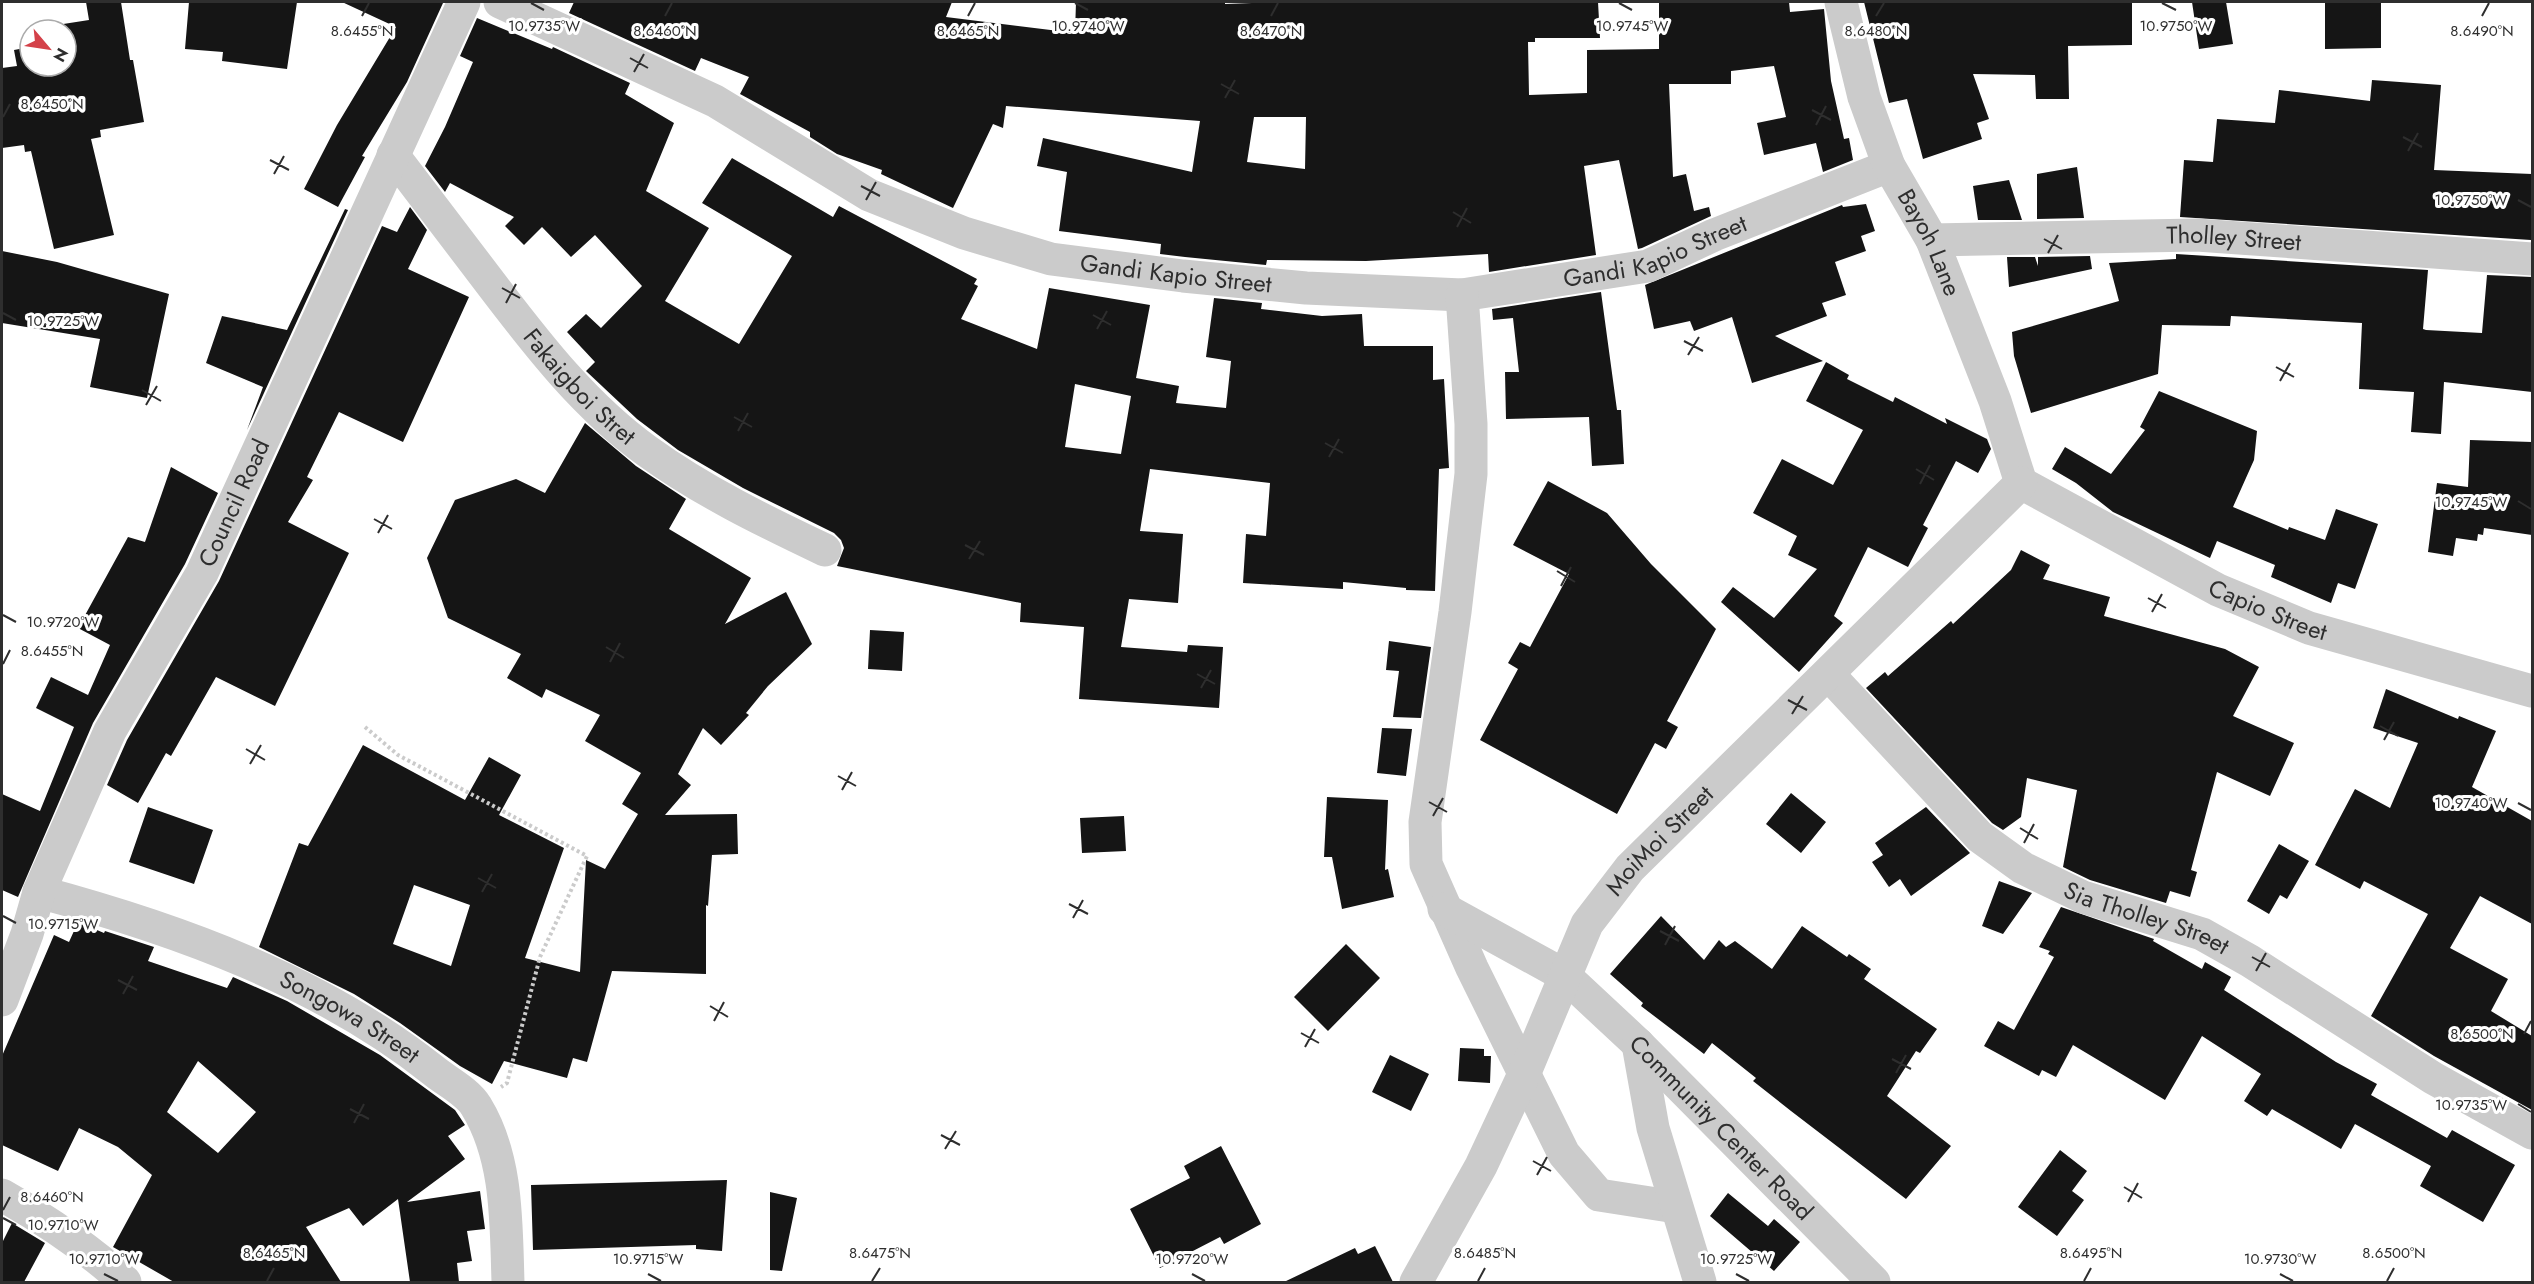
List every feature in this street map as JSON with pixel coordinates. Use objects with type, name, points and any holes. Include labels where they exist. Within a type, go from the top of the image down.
[{"type":"street","name":"Council Road","points":[[2,999],[27,934],[39,892],[110,731],[202,573],[464,2]]},
{"type":"street","name":"Gandi Kapio Street","points":[[501,2],[715,101],[870,195],[964,233],[1051,259],[1306,288],[1462,295],[1648,266],[1714,235],[1889,166]]},
{"type":"street","name":"Bayoh Lane","points":[[1841,2],[1864,97],[1889,166],[1932,240],[1995,400],[2021,483]]},
{"type":"street","name":"Fakaigboi Stret","points":[[393,155],[530,335],[569,382],[603,414],[646,451],[704,488],[825,550]]},
{"type":"street","name":"Tholley Street","points":[[1932,240],[2197,235],[2532,259]]},
{"type":"street","points":[[1462,295],[1471,424],[1471,474],[1455,612],[1425,822],[1426,864],[1444,909],[1564,1154],[1599,1195],[1676,1207]]},
{"type":"street","name":"MoiMoi Street","points":[[1416,1282],[1481,1166],[1525,1072],[1587,924],[1630,868],[1830,675],[2021,483]]},
{"type":"street","name":"Capio Street","points":[[2021,483],[2218,590],[2309,628],[2532,691]]},
{"type":"street","name":"Sia Tholley Street","points":[[1830,675],[1980,837],[2023,868],[2084,897],[2202,934],[2250,961],[2433,1078],[2532,1133]]},
{"type":"street","name":"Songowa Street","points":[[39,892],[180,934],[242,959],[390,1039],[475,1104],[498,1154],[506,1220],[508,1282]]},
{"type":"street","name":"Community Center Road","points":[[1444,909],[1564,975],[1638,1044],[1874,1282]]},
{"type":"street","points":[[1638,1044],[1653,1128],[1700,1282]]},
{"type":"street","points":[[2,1195],[43,1218],[99,1258],[125,1282]]},
{"type":"path","points":[[365,727],[398,755],[587,856],[540,957],[507,1083],[475,1104]]},
{"type":"building","points":[[86,2],[121,2],[130,60],[133,60],[144,122],[100,130],[101,137],[91,139],[114,235],[54,249],[31,151],[25,152],[24,145],[2,148],[2,68],[17,66],[14,50],[18,49],[18,78],[78,78],[78,22],[89,20]]},
{"type":"building","points":[[189,2],[297,2],[287,69],[222,61],[223,52],[185,49]]},
{"type":"building","points":[[342,2],[443,3],[407,82],[362,156],[365,157],[338,207],[304,189],[337,125],[396,27]]},
{"type":"building","points":[[574,2],[952,2],[946,17],[1075,33],[1076,2],[1225,2],[1225,4],[1598,2],[1600,38],[1535,38],[1535,42],[1528,42],[1529,95],[1587,93],[1587,50],[1659,49],[1659,2],[1789,2],[1790,12],[1824,9],[1831,81],[1844,139],[1849,138],[1853,160],[1823,172],[1816,143],[1764,155],[1757,123],[1786,117],[1774,66],[1731,71],[1731,84],[1669,84],[1673,177],[1686,174],[1694,211],[1709,207],[1711,216],[1642,248],[1638,249],[1619,160],[1584,166],[1596,255],[1489,272],[1488,254],[1366,261],[1267,260],[1266,265],[1185,257],[1160,254],[1161,244],[1059,231],[1067,172],[1037,166],[1043,138],[1192,172],[1200,121],[1006,106],[1003,128],[993,124],[953,208],[881,174],[882,170],[837,154],[810,137],[810,132],[740,94],[749,77],[701,58],[695,71],[569,13]],"holes":[[[1254,117],[1306,117],[1305,169],[1247,162]]]},
{"type":"building","points":[[1864,2],[2132,2],[2132,45],[2068,46],[2069,99],[2036,99],[2035,75],[1973,74],[1989,119],[1977,123],[1982,139],[1923,159],[1907,99],[1889,103]]},
{"type":"building","points":[[2192,2],[2226,2],[2233,44],[2199,49]]},
{"type":"building","points":[[2325,2],[2381,2],[2381,48],[2325,49]]},
{"type":"building","points":[[477,18],[552,49],[553,47],[630,83],[625,94],[674,123],[646,191],[709,228],[665,301],[739,344],[792,256],[702,203],[732,158],[833,217],[839,206],[977,279],[974,284],[978,286],[961,319],[1037,349],[1049,288],[1150,305],[1136,378],[1179,386],[1176,403],[1226,408],[1231,361],[1206,357],[1214,298],[1262,303],[1261,309],[1322,316],[1362,314],[1364,346],[1433,346],[1433,380],[1444,379],[1449,468],[1439,469],[1435,591],[1406,590],[1406,588],[1343,582],[1343,589],[1243,583],[1246,534],[1266,536],[1270,483],[1150,469],[1140,531],[1183,534],[1178,603],[1129,599],[1121,647],[1187,652],[1188,645],[1223,647],[1219,708],[1079,699],[1084,627],[1020,622],[1021,603],[837,566],[844,548],[841,540],[834,533],[743,488],[678,450],[637,419],[586,371],[595,362],[567,332],[586,314],[601,328],[642,286],[595,235],[571,257],[542,227],[524,245],[505,226],[514,217],[450,183],[445,192],[425,166],[445,127],[473,62],[460,56]],"holes":[[[1075,384],[1131,396],[1121,454],[1065,447]]]},
{"type":"building","points":[[2372,80],[2441,85],[2434,170],[2532,174],[2531,240],[2180,217],[2184,160],[2213,162],[2217,119],[2275,123],[2279,90],[2370,101]]},
{"type":"building","points":[[2077,167],[2084,218],[2037,219],[2037,174]]},
{"type":"building","points":[[2009,180],[2022,220],[1978,220],[1973,186]]},
{"type":"building","points":[[1866,204],[1875,231],[1861,236],[1866,251],[1835,262],[1846,295],[1822,303],[1827,316],[1775,336],[1823,361],[1752,383],[1732,317],[1694,331],[1690,321],[1654,329],[1645,285],[1842,205],[1843,207]]},
{"type":"building","points":[[410,207],[427,230],[408,269],[469,297],[403,442],[339,412],[307,477],[313,480],[288,522],[349,553],[275,706],[216,677],[171,756],[166,753],[138,803],[107,785],[127,740],[219,581],[382,226],[397,232]]},
{"type":"building","points":[[345,209],[348,210],[247,430],[263,387],[206,363],[222,316],[287,330]]},
{"type":"building","points":[[2,251],[57,262],[169,294],[147,398],[90,387],[100,339],[2,323]]},
{"type":"building","points":[[2176,254],[2428,270],[2423,329],[2426,330],[2482,333],[2487,275],[2532,277],[2532,392],[2444,382],[2441,434],[2411,432],[2414,392],[2359,389],[2362,323],[2231,316],[2230,326],[2162,325],[2158,374],[2031,413],[2014,356],[2012,332],[2119,301],[2109,263],[2176,259]]},
{"type":"building","points":[[2090,256],[2092,269],[2009,287],[2007,257],[2035,257],[2038,266],[2038,257]]},
{"type":"building","points":[[1601,292],[1617,410],[1621,410],[1624,464],[1592,466],[1589,417],[1506,419],[1505,372],[1519,372],[1513,318],[1493,320],[1492,309]]},
{"type":"building","points":[[1826,362],[1849,375],[1847,379],[1893,402],[1895,397],[1947,424],[1945,418],[1987,439],[1991,449],[1978,473],[1956,461],[1923,525],[1928,528],[1908,567],[1868,547],[1834,616],[1843,623],[1799,672],[1721,602],[1733,587],[1774,618],[1817,569],[1788,555],[1797,536],[1753,513],[1782,459],[1833,485],[1863,430],[1806,401]]},
{"type":"building","points":[[2159,391],[2257,431],[2254,460],[2233,507],[2288,530],[2289,527],[2325,540],[2336,509],[2378,524],[2355,589],[2338,583],[2331,603],[2271,577],[2275,565],[2217,541],[2210,558],[2113,512],[2076,483],[2052,469],[2065,447],[2111,474],[2145,430],[2140,427]]},
{"type":"building","points":[[585,423],[636,466],[686,499],[669,529],[751,578],[725,624],[786,592],[812,644],[768,686],[746,713],[749,715],[721,745],[703,728],[678,774],[691,785],[665,815],[737,814],[738,854],[712,855],[708,906],[706,905],[706,974],[612,971],[587,1062],[573,1058],[567,1078],[504,1061],[492,1084],[460,1066],[400,1023],[354,994],[259,947],[299,843],[308,846],[363,745],[465,800],[489,757],[521,775],[499,815],[564,848],[525,958],[580,972],[586,860],[605,869],[638,814],[622,804],[641,773],[585,741],[600,715],[546,689],[542,698],[507,678],[521,654],[448,618],[427,558],[455,500],[516,479],[545,493]],"holes":[[[414,885],[470,905],[451,966],[393,944]]]},
{"type":"building","points":[[2470,440],[2532,442],[2532,535],[2484,528],[2483,535],[2478,534],[2477,541],[2456,538],[2453,556],[2428,552],[2437,483],[2468,487]]},
{"type":"building","points":[[171,467],[218,493],[185,564],[93,723],[18,897],[2,890],[2,794],[40,811],[74,727],[36,708],[51,677],[88,695],[110,645],[78,628],[128,537],[145,542]]},
{"type":"building","points":[[1548,481],[1607,513],[1651,564],[1716,629],[1667,721],[1678,727],[1666,749],[1655,743],[1617,814],[1480,740],[1518,669],[1508,663],[1520,642],[1530,647],[1569,574],[1513,545]]},
{"type":"building","points":[[2021,550],[2050,565],[2043,579],[2110,597],[2104,616],[2225,649],[2259,667],[2233,716],[2294,743],[2270,796],[2217,772],[2191,870],[2197,872],[2190,897],[2170,891],[2166,903],[2090,880],[2063,867],[2077,790],[2027,778],[2021,817],[2003,830],[1992,823],[1866,688],[1885,672],[1888,676],[1951,621],[1953,624],[2011,570]]},
{"type":"building","points":[[870,630],[904,632],[902,671],[868,669]]},
{"type":"building","points":[[1389,641],[1431,647],[1421,718],[1393,717],[1399,671],[1386,670]]},
{"type":"building","points":[[2386,689],[2458,719],[2459,716],[2496,731],[2472,787],[2532,821],[2532,924],[2480,896],[2450,948],[2508,979],[2491,1011],[2532,1036],[2532,1110],[2434,1056],[2371,1016],[2428,914],[2364,881],[2360,889],[2315,865],[2355,789],[2390,808],[2418,743],[2373,728]]},
{"type":"building","points":[[1382,728],[1412,729],[1406,776],[1377,773]]},
{"type":"building","points":[[1791,793],[1826,822],[1801,853],[1766,824]]},
{"type":"building","points":[[1327,797],[1388,800],[1385,870],[1388,869],[1394,897],[1342,909],[1332,857],[1324,857]]},
{"type":"building","points":[[148,807],[213,830],[194,884],[129,862]]},
{"type":"building","points":[[1926,807],[1970,853],[1911,896],[1900,879],[1889,887],[1872,862],[1883,855],[1875,843]]},
{"type":"building","points":[[1124,816],[1126,851],[1082,853],[1080,818]]},
{"type":"building","points":[[2279,844],[2309,861],[2287,899],[2280,895],[2269,914],[2247,901]]},
{"type":"building","points":[[1999,881],[2032,893],[2003,934],[1982,926]]},
{"type":"building","points":[[2061,907],[2154,939],[2153,941],[2202,969],[2205,962],[2231,977],[2224,990],[2336,1062],[2377,1084],[2371,1095],[2447,1138],[2452,1130],[2515,1165],[2483,1222],[2420,1186],[2431,1166],[2355,1124],[2341,1149],[2272,1109],[2267,1116],[2244,1101],[2261,1074],[2202,1036],[2165,1100],[2073,1045],[2056,1077],[2042,1070],[2039,1076],[1984,1046],[1998,1021],[2014,1030],[2054,957],[2048,954],[2050,951],[2039,947]]},
{"type":"building","points":[[1661,916],[1704,960],[1719,940],[1726,947],[1735,941],[1772,969],[1802,926],[1847,957],[1849,954],[1871,969],[1864,979],[1937,1029],[1920,1053],[1916,1051],[1887,1096],[1951,1146],[1906,1199],[1753,1081],[1756,1078],[1712,1043],[1704,1054],[1641,1006],[1643,1003],[1610,974]]},
{"type":"building","points":[[78,922],[104,933],[105,931],[154,947],[148,961],[227,988],[233,977],[287,1001],[380,1055],[455,1110],[465,1125],[448,1136],[465,1159],[407,1202],[480,1191],[485,1229],[467,1231],[472,1261],[457,1263],[459,1282],[410,1282],[398,1199],[363,1226],[349,1208],[306,1227],[341,1282],[174,1282],[113,1247],[152,1175],[118,1147],[79,1128],[58,1171],[2,1145],[2,1056],[54,935],[69,942]],"holes":[[[198,1061],[256,1112],[218,1153],[167,1112]]]},
{"type":"building","points":[[1346,944],[1380,978],[1328,1031],[1294,997]]},
{"type":"building","points":[[1460,1048],[1484,1049],[1484,1056],[1491,1056],[1490,1083],[1458,1081]]},
{"type":"building","points":[[1390,1055],[1429,1074],[1411,1111],[1372,1092]]},
{"type":"building","points":[[1221,1146],[1261,1224],[1224,1244],[1220,1237],[1160,1268],[1130,1209],[1190,1178],[1184,1166]]},
{"type":"building","points":[[2060,1150],[2087,1171],[2072,1191],[2084,1200],[2057,1236],[2018,1207]]},
{"type":"building","points":[[727,1180],[722,1251],[696,1249],[696,1245],[533,1250],[531,1185]]},
{"type":"building","points":[[770,1192],[797,1198],[782,1271],[770,1270]]},
{"type":"building","points":[[1728,1193],[1768,1226],[1774,1219],[1800,1242],[1774,1271],[1710,1216]]},
{"type":"building","points":[[12,1223],[45,1243],[24,1282],[2,1282],[2,1243]]},
{"type":"building","points":[[1375,1246],[1393,1282],[1284,1282],[1355,1248],[1358,1254]]}]
